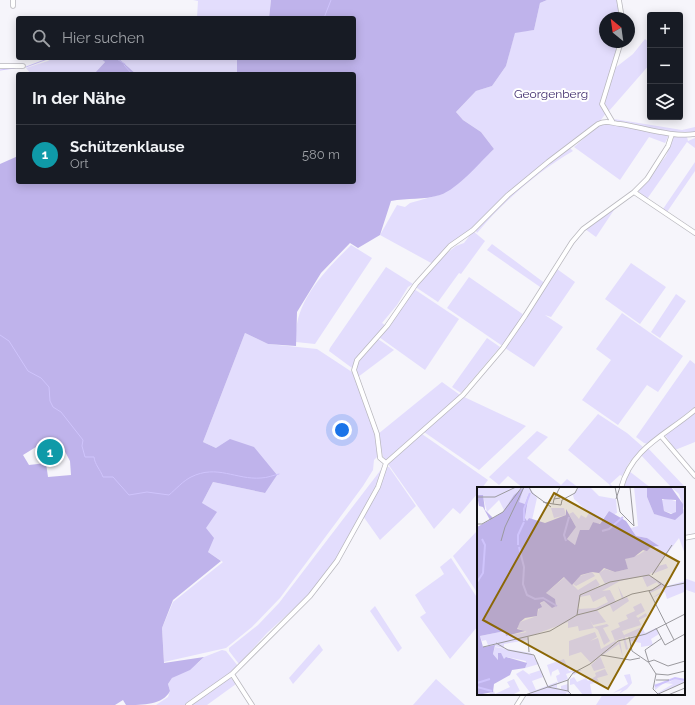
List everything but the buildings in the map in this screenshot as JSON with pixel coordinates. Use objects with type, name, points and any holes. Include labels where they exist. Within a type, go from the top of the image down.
[{"type":"street","points":[[13,0],[13,6]]},
{"type":"street","points":[[619,0],[621,12]]},
{"type":"street","points":[[612,121],[602,104],[619,48]]},
{"type":"street","points":[[0,66],[23,66]]},
{"type":"street","points":[[386,463],[380,458],[377,434],[354,370],[357,360],[387,326],[416,284],[450,246],[473,230],[508,195],[548,162],[598,124],[612,121],[672,134],[688,136],[695,134]]},
{"type":"street","points":[[188,705],[232,674],[326,578],[378,487],[386,463],[463,395],[503,348],[572,242],[583,229],[634,192],[658,164],[668,146],[672,134]]},
{"type":"street","points":[[634,192],[695,233]]},
{"type":"street","points":[[622,487],[624,477],[639,453],[695,410]]},
{"type":"street","points":[[662,436],[695,476]]},
{"type":"street","points":[[685,538],[695,536]]},
{"type":"street","points":[[232,674],[252,705]]},
{"type":"street","points":[[517,705],[523,695]]},
{"type":"green space","points":[[193,0],[271,0],[269,16],[197,16],[198,1]]},
{"type":"green space","name":"Georgenberg","points":[[547,0],[619,0],[621,12],[599,12],[599,48],[620,48],[615,68],[633,54],[645,39],[647,41],[647,67],[609,111],[603,100],[606,113],[598,124],[548,162],[433,264],[380,235],[397,205],[405,207],[410,203],[442,194],[494,149],[481,132],[463,120],[456,112],[476,91],[492,86],[506,66],[515,32],[534,30],[540,3]]},
{"type":"green space","points":[[102,60],[105,62],[96,72],[29,72],[26,68],[48,61]]},
{"type":"green space","points":[[120,60],[237,60],[237,72],[134,72]]},
{"type":"green space","points":[[614,119],[682,130],[695,127],[695,134],[676,134],[616,122]]},
{"type":"green space","points":[[609,123],[669,135],[665,143],[649,137],[620,180],[574,147],[600,124]]},
{"type":"green space","points":[[674,136],[687,137],[688,141],[695,138],[695,148],[687,142],[647,199],[638,191],[666,156]]},
{"type":"green space","points":[[570,148],[573,151],[547,168],[522,188],[487,221],[477,233],[475,229],[509,196]]},
{"type":"green space","points":[[695,162],[695,171],[667,212],[663,209]]},
{"type":"green space","points":[[616,207],[596,237],[585,229]]},
{"type":"green space","points":[[473,231],[485,241],[438,302],[417,288],[416,285],[433,264],[456,246],[464,243]]},
{"type":"green space","points":[[492,244],[546,284],[543,289],[487,250]]},
{"type":"green space","points":[[351,245],[372,258],[315,344],[296,342],[296,327],[305,301],[321,277]]},
{"type":"green space","points":[[631,263],[666,287],[640,324],[605,299]]},
{"type":"green space","points":[[386,267],[413,284],[408,287],[397,305],[382,323],[385,325],[358,356],[352,368],[329,351],[330,348]]},
{"type":"green space","points":[[557,269],[575,282],[551,317],[545,315],[563,327],[534,367],[505,348]]},
{"type":"green space","points":[[469,277],[524,315],[503,345],[447,308]]},
{"type":"green space","points":[[414,289],[459,319],[425,370],[379,337]]},
{"type":"green space","points":[[676,294],[686,301],[660,338],[651,332]]},
{"type":"green space","points":[[622,313],[683,356],[658,392],[647,385],[618,425],[582,400],[611,360],[596,349]]},
{"type":"green space","points":[[245,333],[268,344],[317,349],[352,372],[377,435],[378,456],[374,460],[373,470],[363,486],[338,520],[280,598],[252,627],[226,648],[164,662],[162,628],[173,602],[223,562],[208,552],[202,503],[213,482],[265,493],[216,448],[203,442]]},
{"type":"green space","points":[[487,338],[500,347],[461,393],[452,387]]},
{"type":"green space","points":[[378,339],[394,350],[358,377],[356,371],[359,361],[365,352]]},
{"type":"green space","points":[[690,360],[695,364],[695,407],[648,444],[644,443],[636,437]]},
{"type":"green space","points":[[442,382],[460,395],[386,460],[383,457],[378,434]]},
{"type":"green space","points":[[462,396],[526,426],[479,470],[424,432]]},
{"type":"green space","points":[[695,411],[695,442],[675,450],[665,435]]},
{"type":"green space","points":[[598,414],[627,433],[643,447],[629,463],[622,476],[620,475],[610,484],[614,487],[609,487],[610,485],[568,450]]},
{"type":"green space","points":[[537,431],[548,437],[527,458],[561,485],[567,479],[578,487],[522,487],[508,476],[499,485],[489,477]]},
{"type":"green space","points":[[422,434],[488,480],[483,487],[477,487],[477,494],[460,514],[453,508],[434,529],[388,464]]},
{"type":"green space","points":[[646,446],[685,487],[671,487],[639,453]]},
{"type":"green space","points":[[383,467],[376,487],[335,562],[310,594],[267,633],[239,664],[229,651],[229,648],[258,625],[279,603]]},
{"type":"green space","points":[[387,467],[389,467],[416,506],[380,540],[363,516]]},
{"type":"green space","points":[[629,471],[650,487],[624,487]]},
{"type":"green space","points":[[477,531],[477,592],[453,556]]},
{"type":"green space","points":[[451,558],[477,597],[477,627],[450,659],[420,617],[426,613],[415,595],[444,574],[440,567]]},
{"type":"green space","points":[[685,578],[695,582],[695,593],[685,589]]},
{"type":"green space","points":[[375,606],[402,648],[398,652],[370,611]]},
{"type":"green space","points":[[319,644],[323,650],[293,684],[289,678]]},
{"type":"green space","points":[[222,650],[226,651],[238,666],[232,673],[185,705],[156,705],[168,697],[170,691],[168,684],[172,678],[198,663],[204,657]]},
{"type":"green space","points":[[230,677],[236,684],[207,705],[192,705]]},
{"type":"green space","points":[[436,679],[465,705],[413,705]]},
{"type":"green space","points":[[602,695],[636,695],[626,705],[596,705]]},
{"type":"shaded area","points":[[271,0],[547,0],[540,3],[534,30],[515,33],[506,66],[492,86],[476,91],[456,112],[463,120],[481,132],[494,149],[468,175],[447,192],[428,198],[391,201],[380,235],[358,248],[350,243],[321,273],[297,312],[296,346],[268,344],[245,333],[203,442],[216,448],[230,439],[254,447],[277,475],[265,493],[213,482],[202,503],[217,512],[206,528],[214,538],[208,552],[221,561],[173,600],[162,628],[164,663],[204,657],[190,670],[172,678],[168,684],[170,691],[167,696],[157,702],[139,705],[126,705],[123,700],[115,705],[0,705],[0,164],[16,157],[16,184],[356,184],[356,72],[237,72],[237,60],[356,60],[356,16],[269,16]],"holes":[[[44,442],[62,446],[70,461],[71,475],[48,477],[46,463],[29,465],[23,455]]]},
{"type":"shaded area","points":[[102,60],[120,60],[134,72],[96,72],[105,62]]},
{"type":"waterway","points":[[325,16],[331,0]]},
{"type":"waterway","points":[[26,67],[45,60]]},
{"type":"waterway","points":[[118,60],[125,64]]},
{"type":"waterway","points":[[124,65],[130,72]]},
{"type":"waterway","points":[[0,70],[15,68]]},
{"type":"waterway","points":[[0,335],[9,341],[28,371],[41,378],[49,387],[50,401],[53,407],[61,412],[83,440],[82,446],[85,457],[94,457],[103,477],[113,477],[129,495],[147,492],[169,495],[182,483],[200,473],[218,472],[252,478],[263,478],[279,474]]},
{"type":"place","name":"Schützenklause","points":[[50,452]]}]
